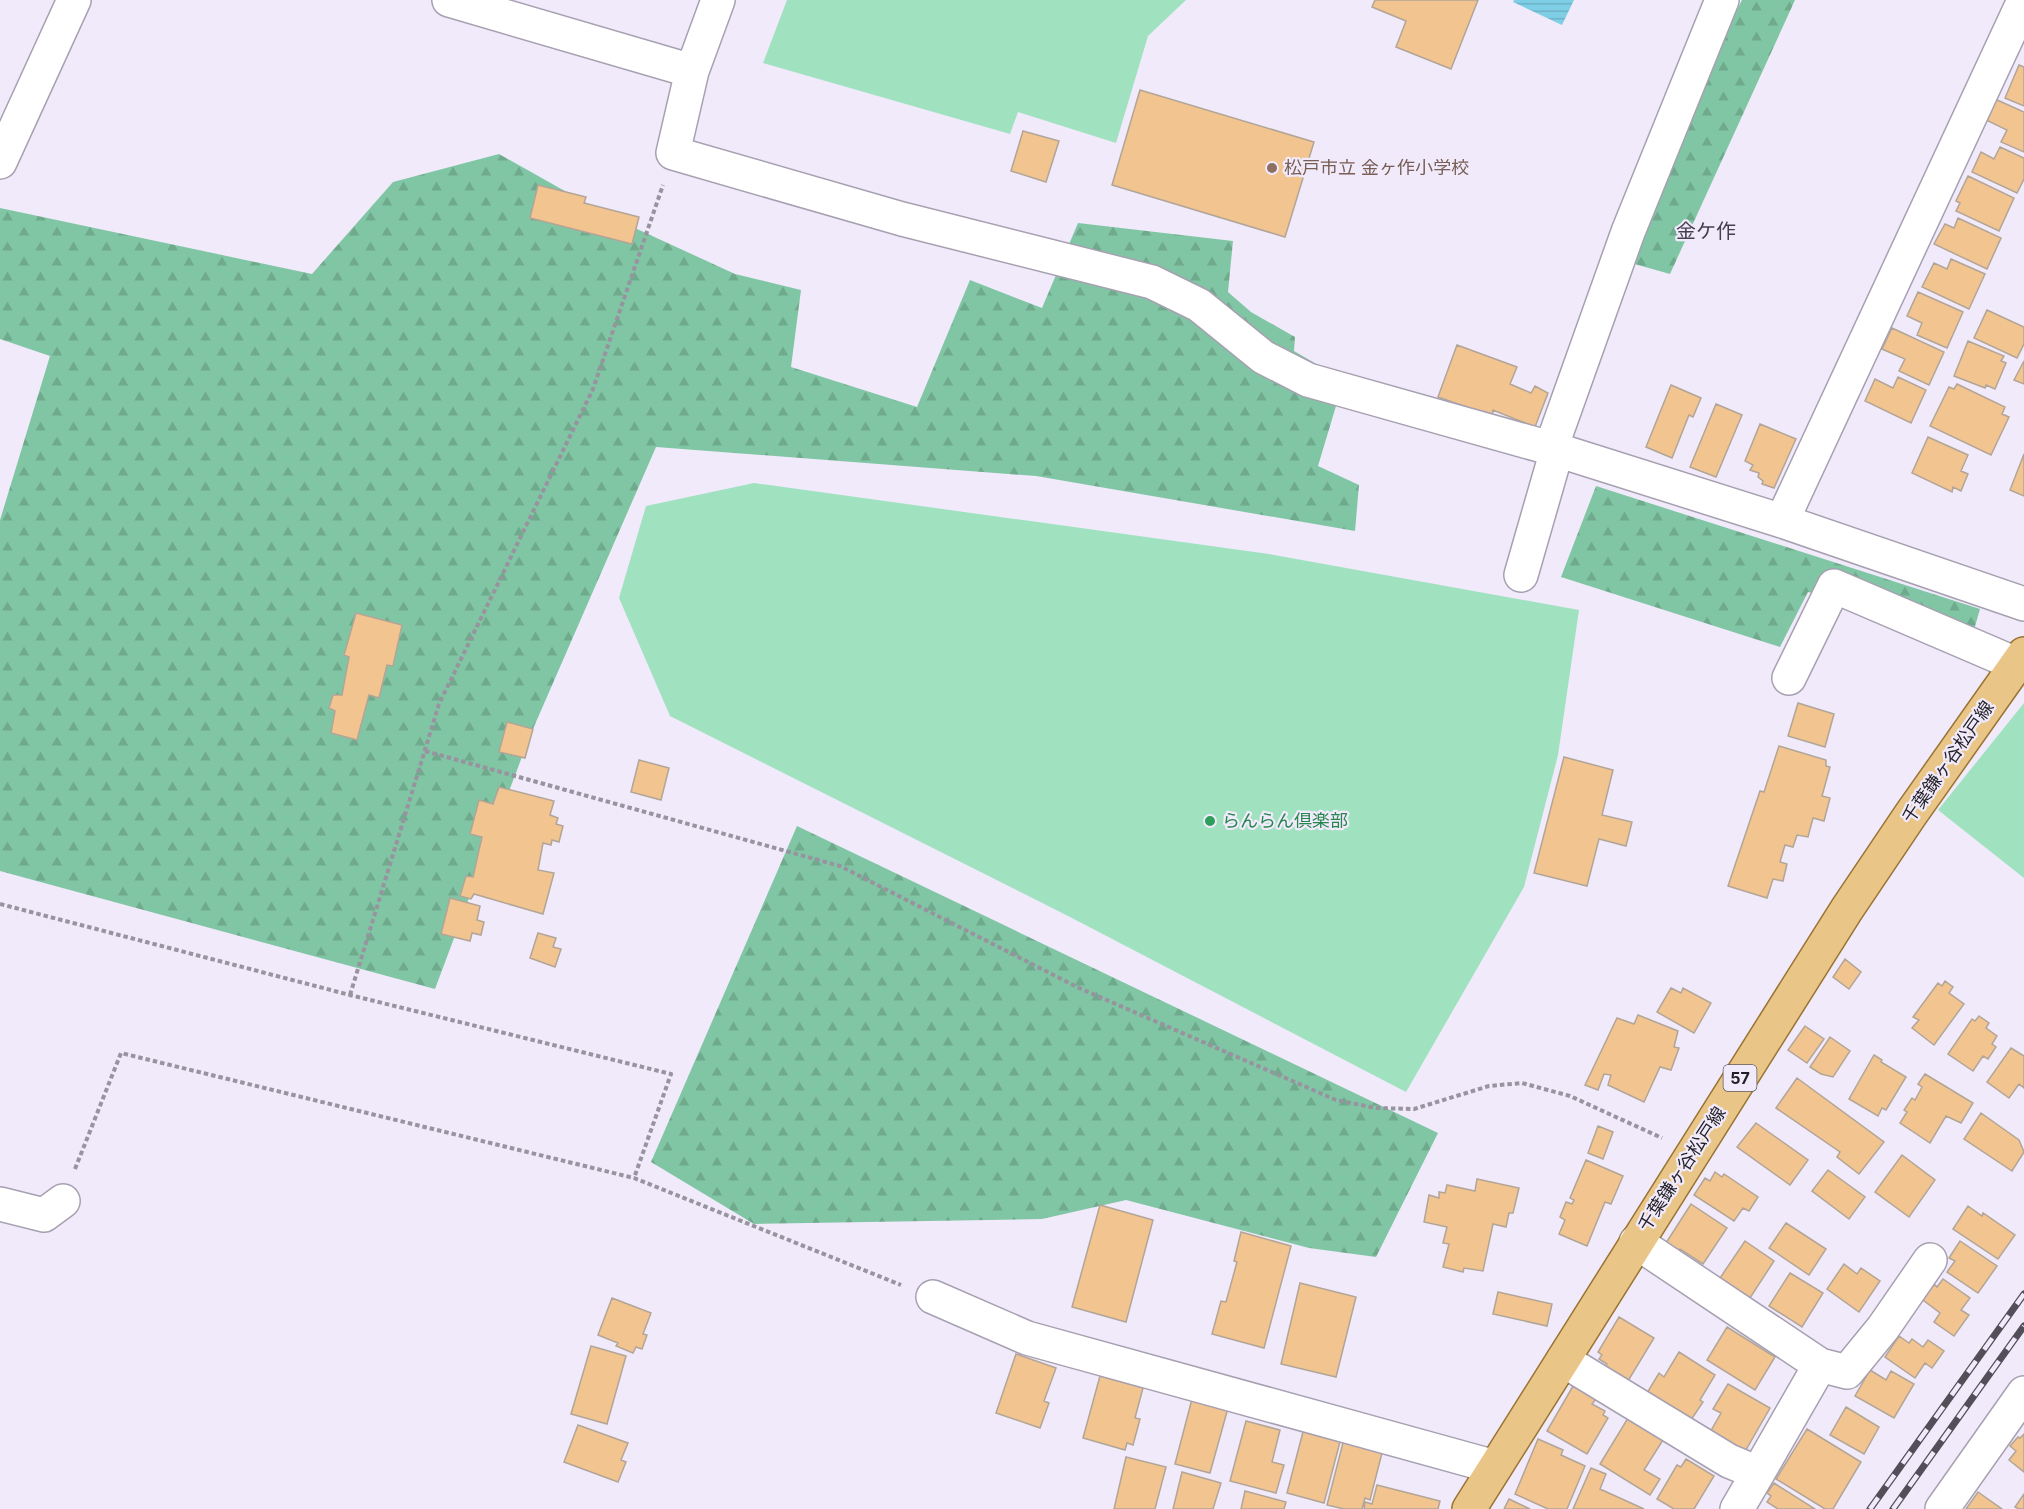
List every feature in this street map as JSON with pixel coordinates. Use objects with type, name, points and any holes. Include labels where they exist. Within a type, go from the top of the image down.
[{"type":"main road","name":"千葉鎌ヶ谷松戸線","points":[[1468,1509],[1847,909],[2020,659]]},
{"type":"street","points":[[0,162],[74,0]]},
{"type":"street","points":[[448,0],[692,71]]},
{"type":"street","points":[[718,0],[692,71],[674,153],[902,219],[1152,282],[1199,305],[1263,357],[1308,380],[1554,449],[1782,521],[2024,603]]},
{"type":"street","points":[[1521,575],[1554,449],[1628,232],[1722,0]]},
{"type":"street","points":[[1782,521],[2021,7]]},
{"type":"street","points":[[1789,678],[1834,586],[2020,659]]},
{"type":"street","points":[[0,1204],[44,1215],[63,1201]]},
{"type":"street","points":[[1636,1242],[1820,1365],[1847,1372],[1883,1328],[1930,1260]]},
{"type":"street","points":[[933,1298],[1027,1338],[1495,1467]]},
{"type":"street","points":[[1563,1360],[1729,1461],[1758,1473]]},
{"type":"street","points":[[1737,1509],[1820,1365]]},
{"type":"street","points":[[1942,1509],[2024,1393]]},
{"type":"path","points":[[350,995],[439,704],[593,389],[674,153]]},
{"type":"path","points":[[424,751],[840,866],[1079,988],[1336,1100],[1376,1108],[1414,1109],[1489,1086],[1522,1083],[1570,1096],[1693,1153]]},
{"type":"path","points":[[0,904],[350,995],[671,1074],[634,1178]]},
{"type":"path","points":[[63,1201],[121,1053],[634,1178],[933,1298]]},
{"type":"green space","points":[[787,0],[1186,0],[1148,36],[1116,143],[1018,112],[1010,134],[763,63]]},
{"type":"green space","points":[[1742,0],[1795,0],[1670,274],[1624,261],[1701,81]]},
{"type":"green space","points":[[499,154],[611,217],[735,274],[801,290],[791,367],[917,407],[970,280],[1042,308],[1078,223],[1233,241],[1228,292],[1251,312],[1295,337],[1294,351],[1325,369],[1336,406],[1318,466],[1359,485],[1355,531],[1036,476],[656,447],[529,738],[435,989],[0,871],[0,520],[50,356],[0,339],[0,208],[312,274],[393,182]]},
{"type":"green space","name":"らんらん倶楽部","points":[[754,483],[1269,554],[1579,610],[1558,755],[1524,887],[1406,1092],[1070,917],[670,716],[619,598],[646,506]]},
{"type":"green space","points":[[1596,486],[1980,609],[1974,630],[1808,592],[1780,647],[1561,577]]},
{"type":"green space","points":[[2024,703],[2024,878],[1938,810]]},
{"type":"green space","points":[[797,826],[1438,1133],[1376,1257],[1309,1248],[1126,1200],[1042,1219],[754,1224],[651,1162]]},
{"type":"water","points":[[1514,0],[1574,0],[1562,25],[1513,2]]},
{"type":"building","points":[[1375,0],[1478,0],[1451,69],[1396,47],[1406,21],[1372,7]]},
{"type":"building","points":[[2019,65],[2024,67],[2024,106],[2005,98]]},
{"type":"building","points":[[1140,90],[1314,142],[1285,237],[1112,185]]},
{"type":"building","points":[[1995,99],[2024,112],[2024,152],[2001,142],[2007,130],[1986,120]]},
{"type":"building","points":[[1023,131],[1059,141],[1046,182],[1011,171]]},
{"type":"building","points":[[2000,147],[2024,158],[2024,179],[2017,193],[1972,172],[1981,152],[1994,159]]},
{"type":"building","points":[[1968,176],[2014,198],[1999,231],[1956,211],[1960,203],[1956,201]]},
{"type":"building","points":[[538,185],[586,197],[584,203],[639,217],[632,244],[530,218]]},
{"type":"building","points":[[1958,218],[2001,238],[1987,269],[1934,244],[1945,224],[1954,228]]},
{"type":"building","points":[[1951,259],[1985,274],[1969,309],[1922,287],[1934,263],[1947,269]]},
{"type":"building","points":[[1918,292],[1963,312],[1947,348],[1917,335],[1922,323],[1907,316]]},
{"type":"building","points":[[1987,310],[2024,327],[2024,344],[2017,358],[1974,338]]},
{"type":"building","points":[[1892,328],[1944,352],[1929,385],[1899,371],[1905,359],[1882,349]]},
{"type":"building","points":[[1968,341],[2004,356],[2001,361],[2006,363],[1995,389],[1986,385],[1985,388],[1954,376]]},
{"type":"building","points":[[1457,345],[1517,367],[1510,384],[1531,393],[1535,386],[1548,393],[1535,427],[1493,410],[1492,416],[1438,397]]},
{"type":"building","points":[[2024,361],[2024,384],[2014,380]]},
{"type":"building","points":[[1898,377],[1926,390],[1911,423],[1865,401],[1875,379],[1893,388]]},
{"type":"building","points":[[1957,384],[2005,407],[2002,414],[2009,417],[1991,455],[1930,426],[1949,387],[1954,389]]},
{"type":"building","points":[[1671,385],[1701,398],[1693,417],[1689,415],[1672,458],[1646,447]]},
{"type":"building","points":[[1716,404],[1742,415],[1716,477],[1690,467]]},
{"type":"building","points":[[1760,424],[1796,439],[1774,488],[1762,484],[1763,481],[1758,477],[1759,473],[1750,470],[1753,465],[1745,461]]},
{"type":"building","points":[[1928,437],[1968,455],[1961,471],[1968,474],[1961,491],[1953,487],[1952,492],[1912,473]]},
{"type":"building","points":[[2024,454],[2024,496],[2010,490]]},
{"type":"building","points":[[356,613],[402,625],[393,666],[387,665],[379,698],[369,695],[357,740],[331,733],[335,711],[329,708],[333,695],[342,695],[349,657],[344,655]]},
{"type":"building","points":[[1798,703],[1834,714],[1825,747],[1788,736]]},
{"type":"building","points":[[507,722],[533,729],[525,758],[499,752]]},
{"type":"building","points":[[1779,746],[1826,760],[1826,766],[1830,767],[1822,796],[1830,798],[1824,821],[1813,818],[1808,837],[1797,835],[1793,847],[1785,845],[1780,862],[1787,864],[1783,881],[1773,879],[1767,898],[1728,886],[1760,791],[1764,792]]},
{"type":"building","points":[[1564,757],[1613,770],[1602,815],[1632,822],[1626,846],[1599,839],[1587,886],[1534,873]]},
{"type":"building","points":[[639,760],[669,768],[661,800],[631,792]]},
{"type":"building","points":[[499,787],[554,801],[550,815],[558,818],[556,824],[563,826],[559,842],[552,840],[551,845],[543,843],[538,870],[554,873],[543,914],[474,894],[471,899],[460,896],[466,876],[473,877],[482,837],[470,834],[479,800],[493,804]]},
{"type":"building","points":[[450,898],[480,906],[477,920],[484,922],[481,935],[472,933],[470,941],[441,934]]},
{"type":"building","points":[[538,933],[556,938],[553,947],[561,949],[555,967],[530,958]]},
{"type":"building","points":[[1845,959],[1861,972],[1849,989],[1833,977]]},
{"type":"building","points":[[1945,981],[1953,987],[1949,993],[1964,1004],[1934,1045],[1912,1028],[1919,1020],[1913,1017],[1938,983],[1942,986]]},
{"type":"building","points":[[1671,988],[1681,993],[1683,988],[1711,1003],[1694,1033],[1657,1012]]},
{"type":"building","points":[[1638,1015],[1678,1031],[1674,1047],[1679,1048],[1671,1070],[1660,1067],[1644,1102],[1608,1085],[1611,1075],[1604,1074],[1598,1090],[1585,1085],[1617,1018],[1634,1024]]},
{"type":"building","points":[[1979,1016],[1989,1023],[1986,1028],[1997,1036],[1992,1044],[1996,1047],[1988,1059],[1983,1056],[1973,1071],[1948,1054],[1972,1019],[1975,1021]]},
{"type":"building","points":[[1805,1026],[1824,1039],[1807,1063],[1788,1050]]},
{"type":"building","points":[[1830,1037],[1850,1051],[1833,1077],[1821,1074],[1810,1067]]},
{"type":"building","points":[[2011,1048],[2024,1056],[2024,1088],[2019,1084],[2009,1098],[1987,1082]]},
{"type":"building","points":[[1874,1055],[1882,1060],[1881,1062],[1906,1077],[1886,1110],[1882,1108],[1878,1116],[1849,1099]]},
{"type":"building","points":[[1925,1074],[1973,1103],[1961,1123],[1946,1116],[1930,1143],[1900,1123],[1907,1112],[1904,1110],[1912,1098],[1915,1100],[1922,1087],[1918,1084]]},
{"type":"building","points":[[1797,1078],[1884,1142],[1859,1174],[1837,1157],[1840,1152],[1776,1108]]},
{"type":"building","points":[[1981,1113],[2019,1140],[2024,1152],[2012,1171],[1964,1139]]},
{"type":"building","points":[[1756,1123],[1808,1160],[1790,1185],[1737,1147]]},
{"type":"building","points":[[1598,1126],[1613,1132],[1603,1159],[1588,1153]]},
{"type":"building","points":[[1902,1155],[1935,1180],[1909,1217],[1875,1192]]},
{"type":"building","points":[[1586,1160],[1623,1176],[1611,1204],[1605,1202],[1587,1246],[1559,1234],[1565,1220],[1560,1217],[1566,1202],[1572,1204],[1574,1200],[1570,1198]]},
{"type":"building","points":[[1828,1170],[1865,1197],[1849,1219],[1812,1191]]},
{"type":"building","points":[[1715,1172],[1722,1177],[1724,1174],[1758,1197],[1749,1211],[1743,1208],[1734,1221],[1694,1195],[1705,1178],[1710,1181]]},
{"type":"building","points":[[1477,1179],[1519,1188],[1513,1213],[1509,1213],[1506,1227],[1493,1224],[1483,1271],[1464,1268],[1463,1272],[1443,1267],[1449,1244],[1443,1243],[1447,1227],[1424,1222],[1429,1195],[1439,1198],[1439,1192],[1445,1193],[1447,1185],[1475,1191]]},
{"type":"building","points":[[1691,1204],[1727,1228],[1703,1264],[1680,1249],[1677,1254],[1664,1246]]},
{"type":"building","points":[[1100,1205],[1153,1220],[1126,1322],[1072,1307]]},
{"type":"building","points":[[1968,1206],[1982,1216],[1983,1213],[2015,1235],[1998,1259],[1953,1229]]},
{"type":"building","points":[[1786,1223],[1826,1249],[1809,1275],[1769,1248]]},
{"type":"building","points":[[1241,1232],[1291,1246],[1264,1348],[1212,1334],[1221,1301],[1226,1302],[1237,1262],[1234,1261]]},
{"type":"building","points":[[1745,1241],[1774,1261],[1750,1298],[1720,1278]]},
{"type":"building","points":[[1960,1241],[1997,1266],[1978,1293],[1947,1272],[1955,1261],[1949,1258]]},
{"type":"building","points":[[1844,1264],[1857,1274],[1861,1268],[1880,1281],[1859,1312],[1827,1289]]},
{"type":"building","points":[[1790,1273],[1823,1293],[1802,1327],[1769,1306]]},
{"type":"building","points":[[1943,1279],[1970,1298],[1961,1310],[1969,1315],[1954,1336],[1934,1322],[1940,1313],[1923,1300],[1934,1284],[1937,1287]]},
{"type":"building","points":[[1300,1283],[1356,1297],[1336,1377],[1281,1364]]},
{"type":"building","points":[[1498,1292],[1552,1304],[1547,1326],[1493,1314]]},
{"type":"building","points":[[612,1298],[651,1313],[643,1334],[647,1335],[642,1349],[636,1347],[633,1353],[616,1346],[618,1343],[598,1335]]},
{"type":"building","points":[[1619,1317],[1654,1338],[1628,1381],[1604,1370],[1607,1364],[1599,1359],[1602,1355],[1598,1352]]},
{"type":"building","points":[[1727,1327],[1775,1357],[1755,1390],[1707,1360]]},
{"type":"building","points":[[1899,1336],[1909,1343],[1912,1339],[1923,1347],[1928,1340],[1944,1351],[1932,1368],[1925,1363],[1915,1378],[1885,1357]]},
{"type":"building","points":[[591,1346],[626,1356],[607,1424],[571,1414]]},
{"type":"building","points":[[1679,1352],[1715,1375],[1700,1400],[1703,1402],[1691,1420],[1647,1393],[1659,1373],[1664,1377]]},
{"type":"building","points":[[1016,1354],[1056,1368],[1044,1401],[1049,1403],[1040,1428],[996,1413]]},
{"type":"building","points":[[1870,1370],[1886,1380],[1891,1371],[1914,1384],[1894,1418],[1855,1396]]},
{"type":"building","points":[[1100,1376],[1143,1388],[1135,1418],[1140,1419],[1133,1445],[1127,1443],[1125,1450],[1083,1438]]},
{"type":"building","points":[[1728,1384],[1770,1408],[1743,1455],[1709,1434],[1721,1413],[1713,1409]]},
{"type":"building","points":[[1573,1386],[1596,1399],[1592,1404],[1605,1411],[1603,1415],[1608,1418],[1587,1454],[1547,1431]]},
{"type":"building","points":[[1192,1399],[1228,1408],[1210,1473],[1175,1464]]},
{"type":"building","points":[[1846,1407],[1879,1427],[1864,1454],[1830,1435]]},
{"type":"building","points":[[1628,1418],[1663,1440],[1644,1470],[1660,1479],[1650,1495],[1600,1464]]},
{"type":"building","points":[[1246,1421],[1280,1430],[1272,1462],[1284,1465],[1276,1493],[1230,1481]]},
{"type":"building","points":[[578,1425],[628,1443],[621,1460],[626,1462],[618,1482],[564,1462]]},
{"type":"building","points":[[1304,1428],[1341,1438],[1324,1503],[1287,1493]]},
{"type":"building","points":[[1807,1429],[1861,1462],[1833,1509],[1825,1509],[1776,1479]]},
{"type":"building","points":[[2024,1434],[2024,1472],[2009,1460],[2016,1451],[2010,1446]]},
{"type":"building","points":[[1344,1439],[1383,1449],[1370,1500],[1365,1498],[1362,1509],[1344,1509],[1327,1505]]},
{"type":"building","points":[[1538,1439],[1563,1450],[1561,1455],[1585,1466],[1567,1509],[1548,1509],[1515,1494]]},
{"type":"building","points":[[1126,1457],[1166,1467],[1155,1509],[1114,1509]]},
{"type":"building","points":[[1686,1459],[1714,1476],[1694,1509],[1674,1509],[1657,1499],[1677,1465],[1681,1467]]},
{"type":"building","points":[[1591,1468],[1606,1474],[1600,1489],[1644,1509],[1573,1509]]},
{"type":"building","points":[[1182,1472],[1221,1483],[1213,1509],[1173,1509]]},
{"type":"building","points":[[1774,1483],[1815,1509],[1778,1509],[1767,1502],[1771,1496],[1767,1493]]},
{"type":"building","points":[[1377,1485],[1440,1501],[1438,1509],[1364,1509],[1365,1502],[1372,1504]]},
{"type":"building","points":[[1245,1491],[1286,1502],[1284,1509],[1241,1509]]},
{"type":"building","points":[[1978,1492],[2002,1509],[1966,1509]]},
{"type":"building","points":[[2024,1494],[2024,1509],[2015,1507]]},
{"type":"building","points":[[1509,1499],[1530,1509],[1504,1509]]},
{"type":"railway","points":[[1870,1509],[2024,1294]]},
{"type":"railway","points":[[1893,1509],[2024,1326]]},
{"type":"place","name":"松戸市立 金ヶ作小学校","points":[[1272,168]]},
{"type":"place","name":"らんらん倶楽部","points":[[1210,821]]},
{"type":"district","name":"金ケ作","points":[[1706,231]]}]
